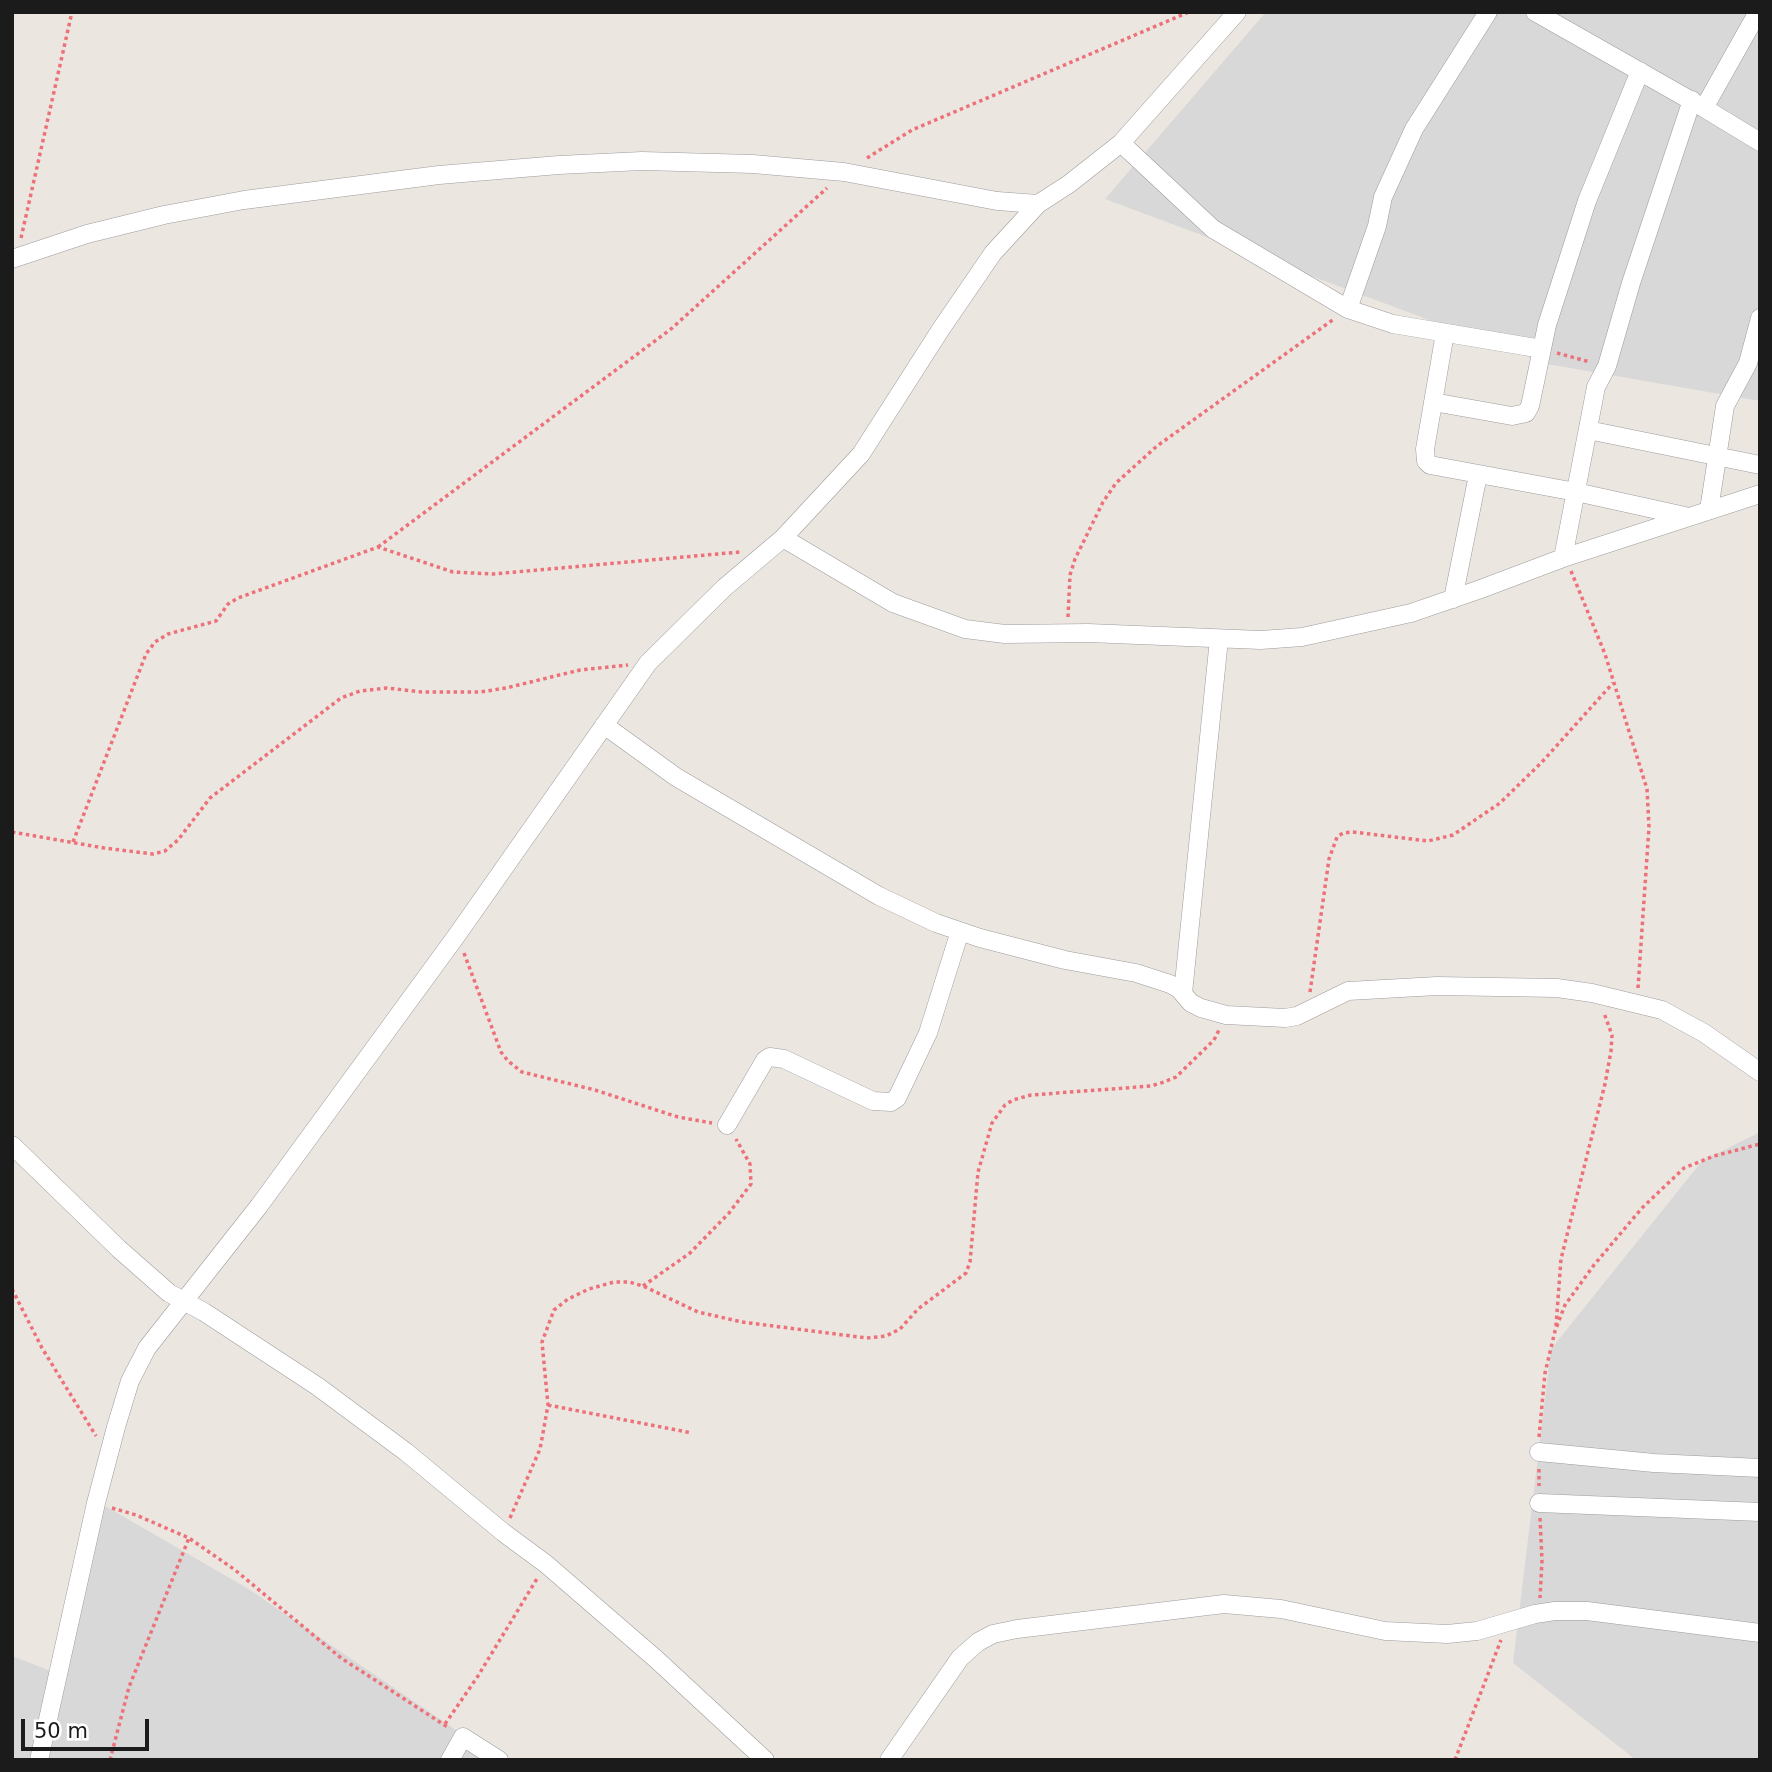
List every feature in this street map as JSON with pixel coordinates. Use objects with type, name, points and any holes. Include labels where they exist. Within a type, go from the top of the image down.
[{"type":"street","points":[[39,1760],[108,1456],[130,1381],[148,1348],[259,1206],[457,935],[649,663],[725,587],[777,544],[861,454],[993,253],[1038,204],[1069,184],[1121,143],[1237,12]]},
{"type":"street","points":[[1348,309],[1377,226],[1380,204],[1397,165],[1414,129],[1488,12]]},
{"type":"street","points":[[1535,12],[1760,142]]},
{"type":"street","points":[[1563,558],[1596,387],[1607,366],[1631,283],[1698,104],[1758,12]]},
{"type":"street","points":[[1433,402],[1512,416],[1526,413],[1530,406],[1547,325],[1587,201],[1640,71]]},
{"type":"street","points":[[1121,143],[1213,229],[1348,309],[1393,324],[1542,349]]},
{"type":"street","points":[[14,258],[87,234],[163,215],[244,200],[439,175],[559,165],[642,161],[753,164],[844,172],[997,201],[1038,204]]},
{"type":"street","points":[[1709,510],[1724,406],[1748,363],[1760,318]]},
{"type":"street","points":[[1446,333],[1425,449],[1426,461],[1430,465],[1576,492],[1688,517]]},
{"type":"street","points":[[1588,430],[1760,465]]},
{"type":"street","points":[[1452,599],[1478,475]]},
{"type":"street","points":[[777,544],[893,603],[965,629],[1006,634],[1067,633],[1261,640],[1302,637],[1387,619],[1760,494]]},
{"type":"street","points":[[1183,993],[1219,639]]},
{"type":"street","points":[[604,725],[676,778],[879,896],[960,931],[1016,948],[1136,973],[1170,984],[1191,1003],[1226,1015],[1285,1018],[1307,1011],[1348,991],[1496,986],[1557,988],[1592,993],[1662,1010],[1704,1033],[1760,1072]]},
{"type":"street","points":[[727,1125],[765,1060],[770,1057],[777,1056],[873,1101],[891,1102],[897,1098],[928,1033],[960,931]]},
{"type":"street","points":[[14,1148],[169,1293],[204,1312],[317,1386],[406,1452],[546,1564],[656,1659],[765,1760]]},
{"type":"street","points":[[1539,1452],[1760,1468]]},
{"type":"street","points":[[1539,1503],[1760,1513]]},
{"type":"street","points":[[889,1760],[960,1658],[978,1642],[993,1634],[1017,1629],[1224,1604],[1281,1609],[1385,1631],[1447,1634],[1477,1631],[1555,1611],[1587,1612],[1760,1633]]},
{"type":"street","points":[[450,1760],[463,1737],[499,1760]]},
{"type":"path","points":[[14,258],[72,12]]},
{"type":"path","points":[[73,842],[146,654],[155,642],[168,634],[216,621],[228,604],[238,598],[378,547],[671,330],[844,172],[912,130],[1189,12]]},
{"type":"path","points":[[1067,633],[1070,575],[1075,559],[1116,482],[1157,446],[1348,309]]},
{"type":"path","points":[[1542,349],[1607,366]]},
{"type":"path","points":[[378,547],[453,572],[493,574],[777,544]]},
{"type":"path","points":[[1563,558],[1576,579],[1605,654],[1649,801],[1637,1004]]},
{"type":"path","points":[[12,832],[140,854],[165,851],[178,840],[210,798],[341,698],[360,691],[387,688],[422,692],[480,692],[580,670],[649,663]]},
{"type":"path","points":[[1307,1011],[1329,859],[1337,837],[1353,832],[1428,841],[1453,835],[1500,803],[1542,762],[1613,682]]},
{"type":"path","points":[[457,935],[501,1052],[522,1072],[595,1090],[697,1122],[727,1125],[750,1164],[751,1184],[729,1213],[690,1253],[643,1286]]},
{"type":"path","points":[[1535,1614],[1542,1591],[1540,1408],[1555,1331],[1561,1259],[1611,1051],[1612,1035],[1608,1019],[1592,993]]},
{"type":"path","points":[[504,1533],[540,1449],[548,1405],[542,1342],[554,1310],[568,1299],[589,1289],[614,1282],[629,1282],[698,1312],[742,1322],[834,1335],[867,1338],[886,1336],[900,1329],[918,1309],[966,1273],[970,1262],[978,1171],[992,1123],[1005,1105],[1031,1095],[1151,1086],[1164,1082],[1176,1077],[1214,1040],[1226,1015]]},
{"type":"path","points":[[1555,1331],[1565,1305],[1594,1265],[1665,1184],[1684,1168],[1714,1156],[1760,1144]]},
{"type":"path","points":[[12,1289],[42,1348],[108,1456]]},
{"type":"path","points":[[548,1405],[692,1433]]},
{"type":"path","points":[[96,1503],[136,1515],[189,1538],[235,1570],[341,1658],[463,1737]]},
{"type":"path","points":[[110,1760],[129,1687],[189,1538]]},
{"type":"path","points":[[444,1725],[478,1676],[546,1564]]},
{"type":"path","points":[[1455,1760],[1496,1652],[1502,1639],[1508,1634]]},
{"type":"shaded area","points":[[1266,12],[1760,12],[1760,401],[1547,364],[1105,199]]},
{"type":"shaded area","points":[[1760,1132],[1760,1760],[1636,1760],[1513,1663],[1551,1349],[1702,1161]]},
{"type":"shaded area","points":[[100,1503],[247,1588],[500,1760],[12,1760],[12,1656],[51,1671]]}]
